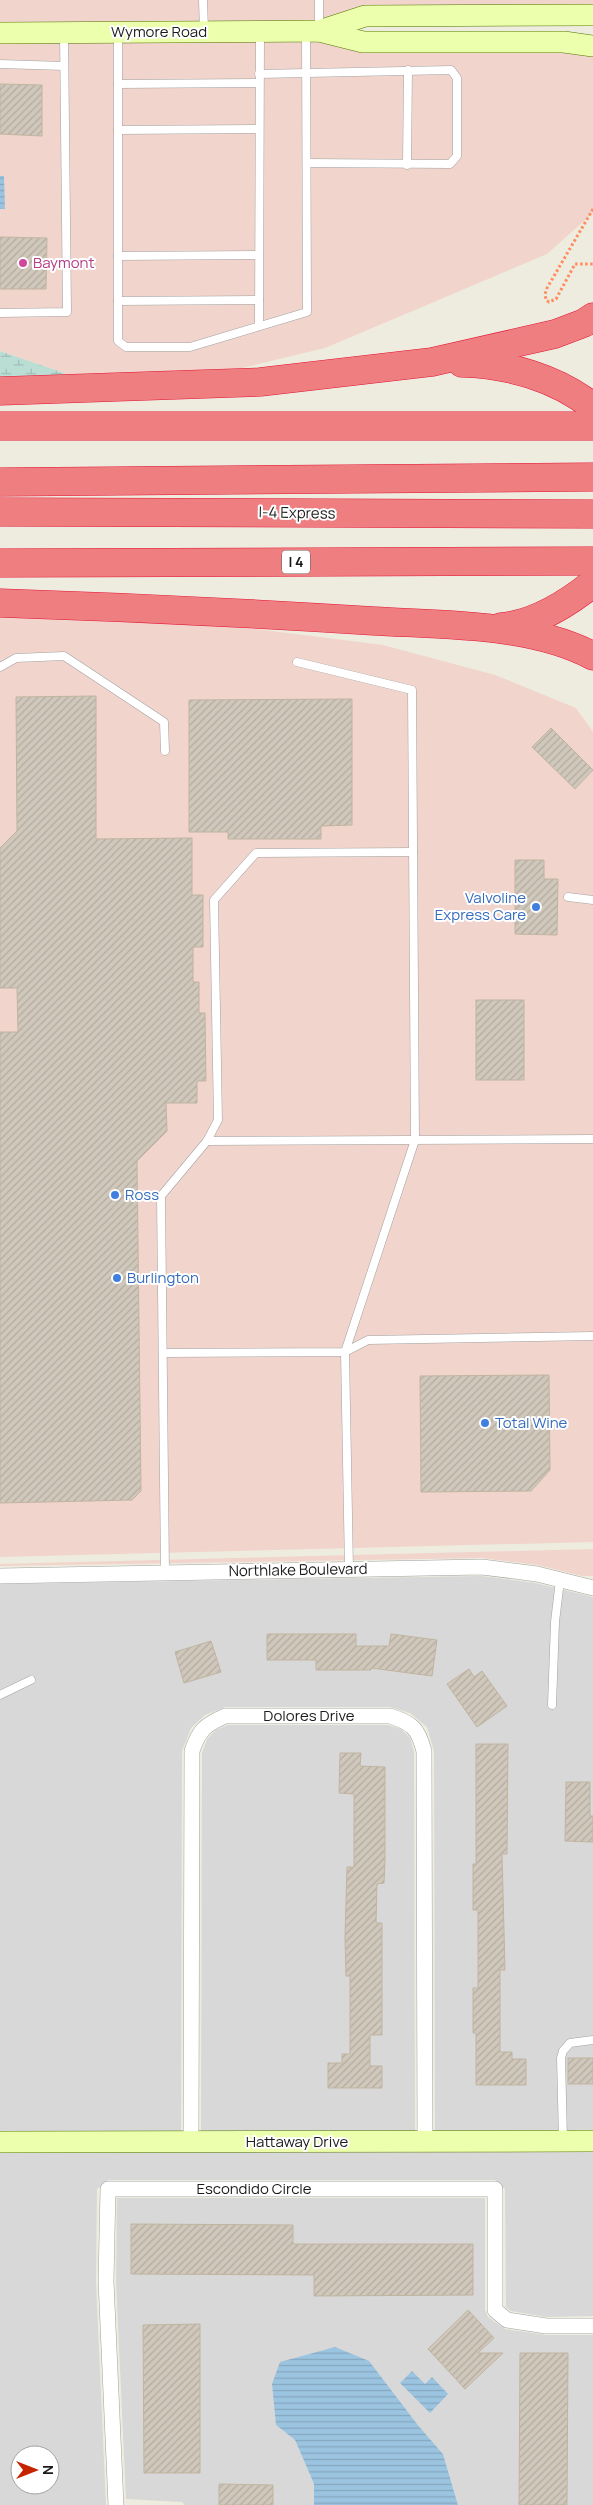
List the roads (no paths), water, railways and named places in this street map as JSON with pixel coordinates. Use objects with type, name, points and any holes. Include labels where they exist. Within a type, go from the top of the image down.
[{"type":"highway","points":[[0,391],[260,382],[432,362],[555,334],[584,323],[593,317]]},
{"type":"highway","points":[[432,362],[475,363],[526,372],[564,388],[591,412]]},
{"type":"highway","points":[[0,426],[591,412]]},
{"type":"highway","points":[[0,482],[593,477]]},
{"type":"highway","name":"I-4 Express","points":[[0,512],[593,514]]},
{"type":"highway","name":"I 4","points":[[0,563],[592,576]]},
{"type":"highway","points":[[490,628],[514,626],[547,614],[592,576]]},
{"type":"highway","points":[[0,603],[191,609],[490,628],[580,648],[593,656]]},
{"type":"main road","name":"Wymore Road","points":[[312,31],[365,16],[593,15]]},
{"type":"main road","name":"Wymore Road","points":[[0,33],[312,31],[363,42],[564,42],[593,46]]},
{"type":"main road","name":"Hattaway Drive","points":[[0,2142],[425,2143],[593,2141]]},
{"type":"street","name":"Northlake Boulevard","points":[[0,1576],[482,1567],[537,1574],[593,1588]]},
{"type":"street","name":"Dolores Drive","points":[[191,2142],[192,1751],[198,1735],[210,1723],[226,1716],[390,1716],[406,1721],[419,1733],[424,1751],[425,2143]]},
{"type":"street","name":"Escondido Circle","points":[[116,2505],[106,2281],[108,2189],[495,2189],[495,2310],[507,2320],[546,2326],[593,2326]]},
{"type":"lane","points":[[203,0],[204,32]]},
{"type":"lane","points":[[118,32],[118,341],[126,347],[190,347],[307,312],[306,74],[312,31],[319,0]]},
{"type":"lane","points":[[259,326],[260,32]]},
{"type":"lane","points":[[0,313],[66,312],[64,33]]},
{"type":"lane","points":[[0,64],[64,66]]},
{"type":"lane","points":[[407,165],[408,70]]},
{"type":"lane","points":[[259,74],[451,70],[458,78],[457,156],[450,164],[307,163]]},
{"type":"lane","points":[[118,84],[259,83]]},
{"type":"lane","points":[[118,130],[259,129]]},
{"type":"lane","points":[[118,256],[259,255]]},
{"type":"lane","points":[[118,300],[259,300]]},
{"type":"lane","points":[[0,667],[16,658],[64,656],[164,722],[165,751]]},
{"type":"lane","points":[[297,662],[412,690],[415,1140],[345,1352],[349,1569]]},
{"type":"lane","points":[[165,1573],[161,1196],[207,1141],[218,1120],[214,900],[256,853],[413,852]]},
{"type":"lane","points":[[568,896],[593,900]]},
{"type":"lane","points":[[207,1141],[593,1138]]},
{"type":"lane","points":[[163,1353],[345,1352],[368,1340],[593,1336]]},
{"type":"lane","points":[[552,1705],[555,1622],[560,1580]]},
{"type":"lane","points":[[0,1695],[31,1680]]},
{"type":"lane","points":[[563,2141],[561,2054],[570,2042],[593,2040]]},
{"type":"place","name":"Baymont","points":[[23,263]]},
{"type":"place","name":"Valvoline Express Care","points":[[536,907]]},
{"type":"place","name":"Ross","points":[[115,1195]]},
{"type":"place","name":"Burlington","points":[[117,1278]]},
{"type":"place","name":"Total Wine","points":[[485,1423]]}]
